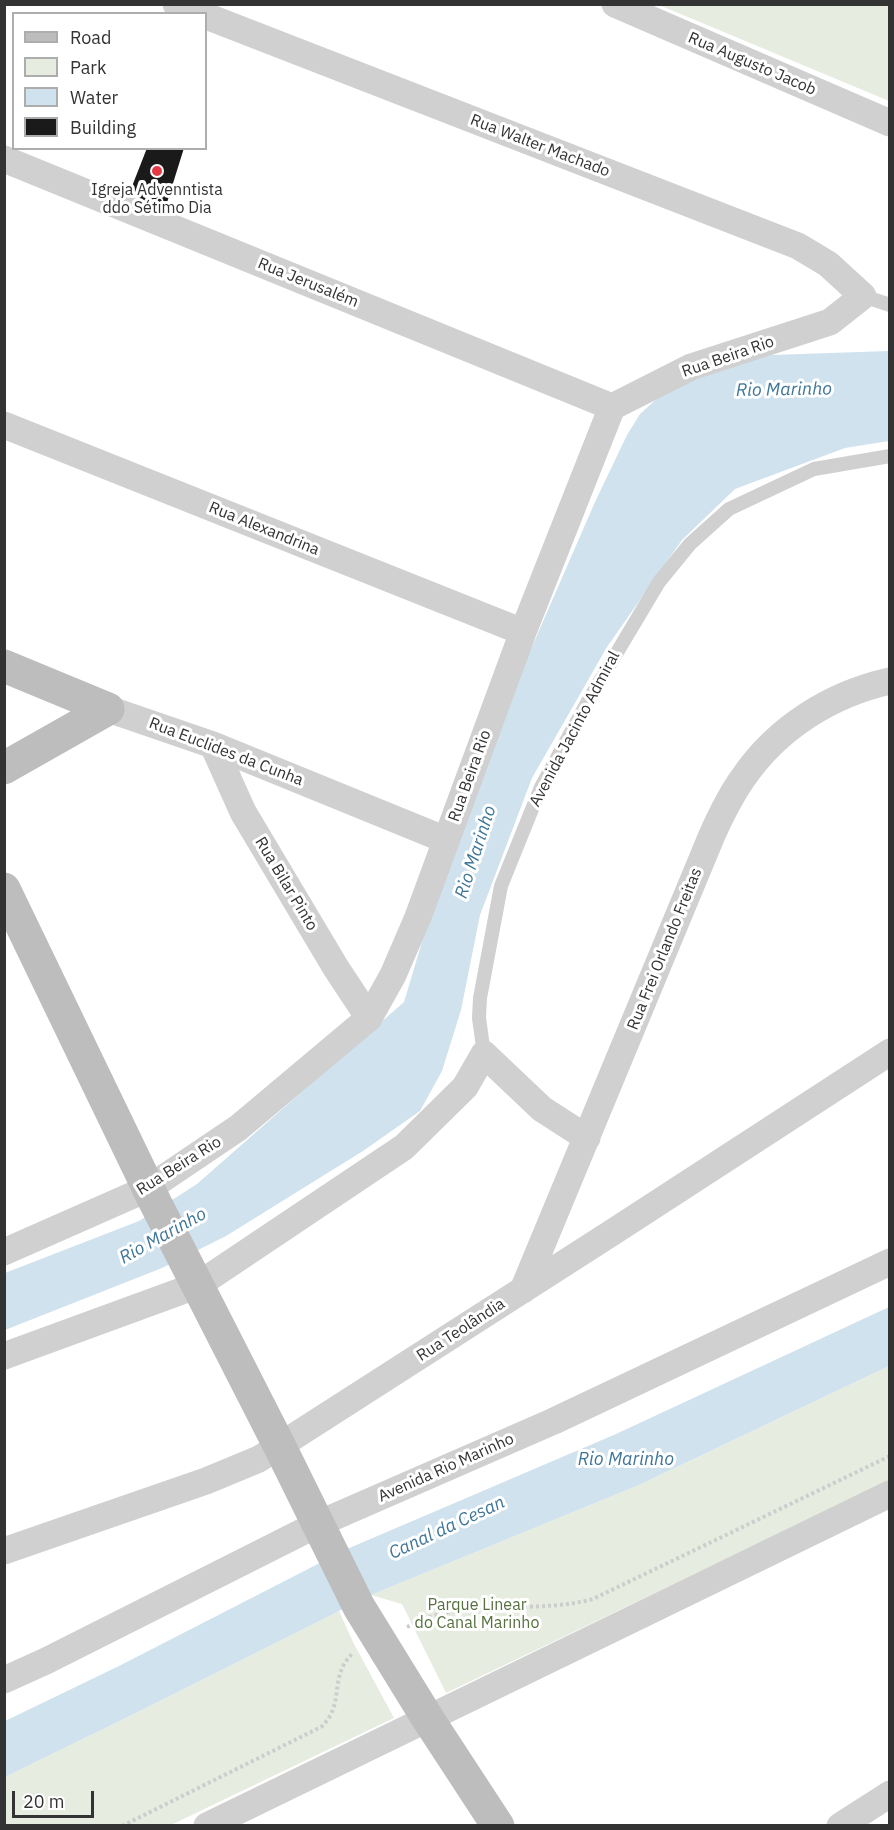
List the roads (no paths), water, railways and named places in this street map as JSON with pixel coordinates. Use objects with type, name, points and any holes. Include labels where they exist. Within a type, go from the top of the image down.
[{"type":"street","points":[[176,4],[194,12]]},
{"type":"street","name":"Rua Augusto Jacob","points":[[615,4],[890,123]]},
{"type":"street","name":"Rua Walter Machado","points":[[207,16],[798,246],[828,264],[862,296]]},
{"type":"street","name":"Rua Jerusalém","points":[[4,159],[612,407]]},
{"type":"street","name":"Rua Beira Rio","points":[[4,1252],[152,1195],[238,1128],[369,1018],[397,966],[418,917],[523,632],[612,407],[692,367],[830,322],[862,296]]},
{"type":"street","name":"Rua Alexandrina","points":[[4,425],[523,632]]},
{"type":"street","name":"Rua Euclides da Cunha","points":[[4,666],[108,709],[213,745],[446,840]]},
{"type":"street","name":"Rua Frei Orlando Freitas","points":[[523,1290],[728,800],[761,755],[802,718],[824,704],[872,685],[890,681]]},
{"type":"street","points":[[4,768],[108,709]]},
{"type":"street","name":"Rua Bilar Pinto","points":[[213,745],[243,812],[336,968],[369,1018]]},
{"type":"street","points":[[4,889],[152,1195],[359,1607],[498,1826]]},
{"type":"street","name":"Rua Teolândia","points":[[4,1551],[206,1481],[280,1447],[890,1052]]},
{"type":"street","points":[[4,1356],[193,1276],[404,1147],[465,1087],[484,1054],[543,1109],[587,1138]]},
{"type":"street","name":"Avenida Rio Marinho","points":[[4,1680],[323,1535],[890,1262]]},
{"type":"street","points":[[207,1826],[890,1494]]},
{"type":"street","points":[[840,1826],[890,1794]]},
{"type":"lane","points":[[862,296],[890,305]]},
{"type":"lane","name":"Avenida Jacinto Admiral","points":[[484,1054],[479,1018],[480,998],[501,886],[541,787],[588,701],[659,582],[690,544],[729,509],[814,469],[890,456]]},
{"type":"water","points":[[889,351],[889,441],[845,448],[735,489],[682,540],[607,647],[532,778],[480,915],[461,1010],[442,1071],[420,1111],[363,1151],[226,1236],[162,1268],[5,1330],[5,1273],[139,1221],[197,1184],[404,1002],[463,805],[595,502],[627,435],[640,414],[671,386],[710,367],[772,355]]},
{"type":"water","name":"Rio Marinho","points":[[889,1307],[889,1366],[639,1485],[371,1595],[5,1777],[5,1721],[119,1666],[347,1549],[616,1434]]},
{"type":"place","name":"Igreja Advenntista ddo Sétimo Dia","points":[[157,171]]},
{"type":"water label","name":"Canal da Cesan","points":[[447,1528]]},
{"type":"park label","name":"Parque Linear do Canal Marinho","points":[[477,1614]]}]
